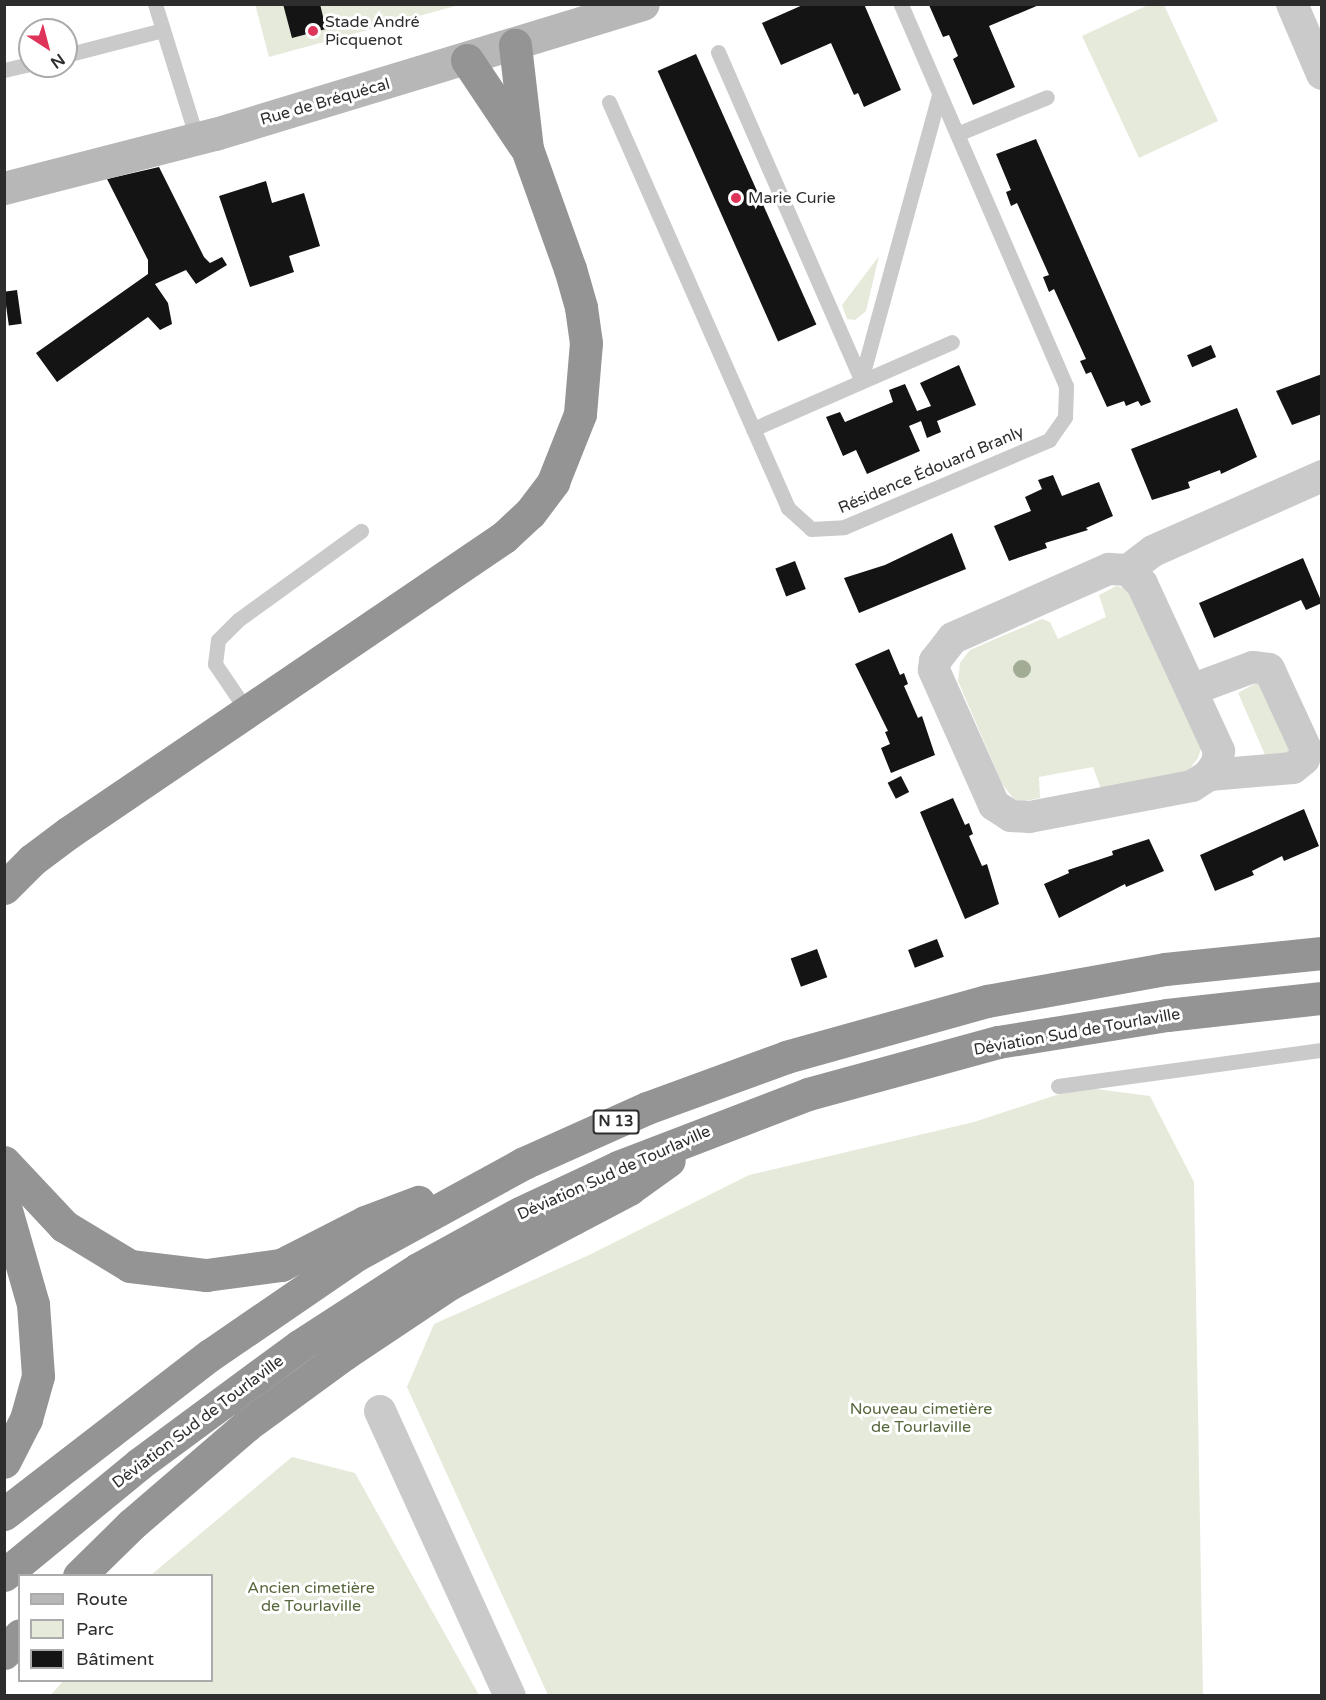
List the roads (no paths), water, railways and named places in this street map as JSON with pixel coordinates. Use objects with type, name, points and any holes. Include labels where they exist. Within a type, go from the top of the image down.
[{"type":"highway","points":[[4,888],[68,833],[504,537],[530,513],[554,482],[580,414],[586,343],[573,278],[527,149],[514,45]]},
{"type":"highway","points":[[467,60],[527,149]]},
{"type":"highway","name":"N 13","points":[[4,1514],[210,1355],[356,1255],[524,1163],[647,1108],[786,1057],[987,1001],[1165,969],[1322,953]]},
{"type":"highway","name":"Déviation Sud de Tourlaville","points":[[4,1575],[158,1450],[299,1346],[408,1276],[520,1212],[711,1130],[808,1094],[998,1042],[1167,1015],[1322,998]]},
{"type":"highway","points":[[80,1574],[132,1524],[247,1425],[344,1354],[448,1284],[628,1189],[711,1130]]},
{"type":"highway","points":[[4,1162],[64,1226],[130,1266],[206,1275],[281,1265],[365,1221],[524,1163]]},
{"type":"highway","points":[[4,1203],[33,1304],[38,1376],[26,1419],[4,1462]]},
{"type":"highway","points":[[4,1653],[18,1637]]},
{"type":"street","name":"Rue de Bréquécal","points":[[4,188],[197,139],[467,60],[643,4]]},
{"type":"street","points":[[1292,4],[1322,74]]},
{"type":"street","points":[[1128,570],[1142,584],[1191,690],[1219,751],[1217,763],[1209,775],[1192,786],[1029,817],[1011,816],[994,805],[934,670],[939,652],[953,638],[1109,569],[1128,570],[1153,551],[1322,476]]},
{"type":"street","points":[[1191,690],[1253,667],[1269,669],[1306,749],[1304,759],[1293,768],[1209,775]]},
{"type":"street","points":[[380,1411],[510,1695]]},
{"type":"lane","points":[[155,4],[197,139]]},
{"type":"lane","points":[[901,4],[957,134],[1047,97]]},
{"type":"lane","points":[[78,52],[163,30]]},
{"type":"lane","points":[[718,52],[861,380]]},
{"type":"lane","points":[[861,380],[939,94]]},
{"type":"lane","name":"Résidence Édouard Branly","points":[[609,102],[788,507],[811,529],[826,530],[844,527],[1049,440],[1065,417],[1066,386],[957,134]]},
{"type":"lane","points":[[753,429],[952,342]]},
{"type":"lane","points":[[247,711],[215,664],[213,652],[218,640],[238,620],[361,531]]},
{"type":"lane","points":[[1058,1086],[1322,1050]]},
{"type":"place","name":"Stade André Picquenot","points":[[313,31]]},
{"type":"place","name":"Marie Curie","points":[[736,198]]},
{"type":"park label","name":"Nouveau cimetière de Tourlaville","points":[[921,1418]]},
{"type":"park label","name":"Ancien cimetière de Tourlaville","points":[[311,1597]]}]
